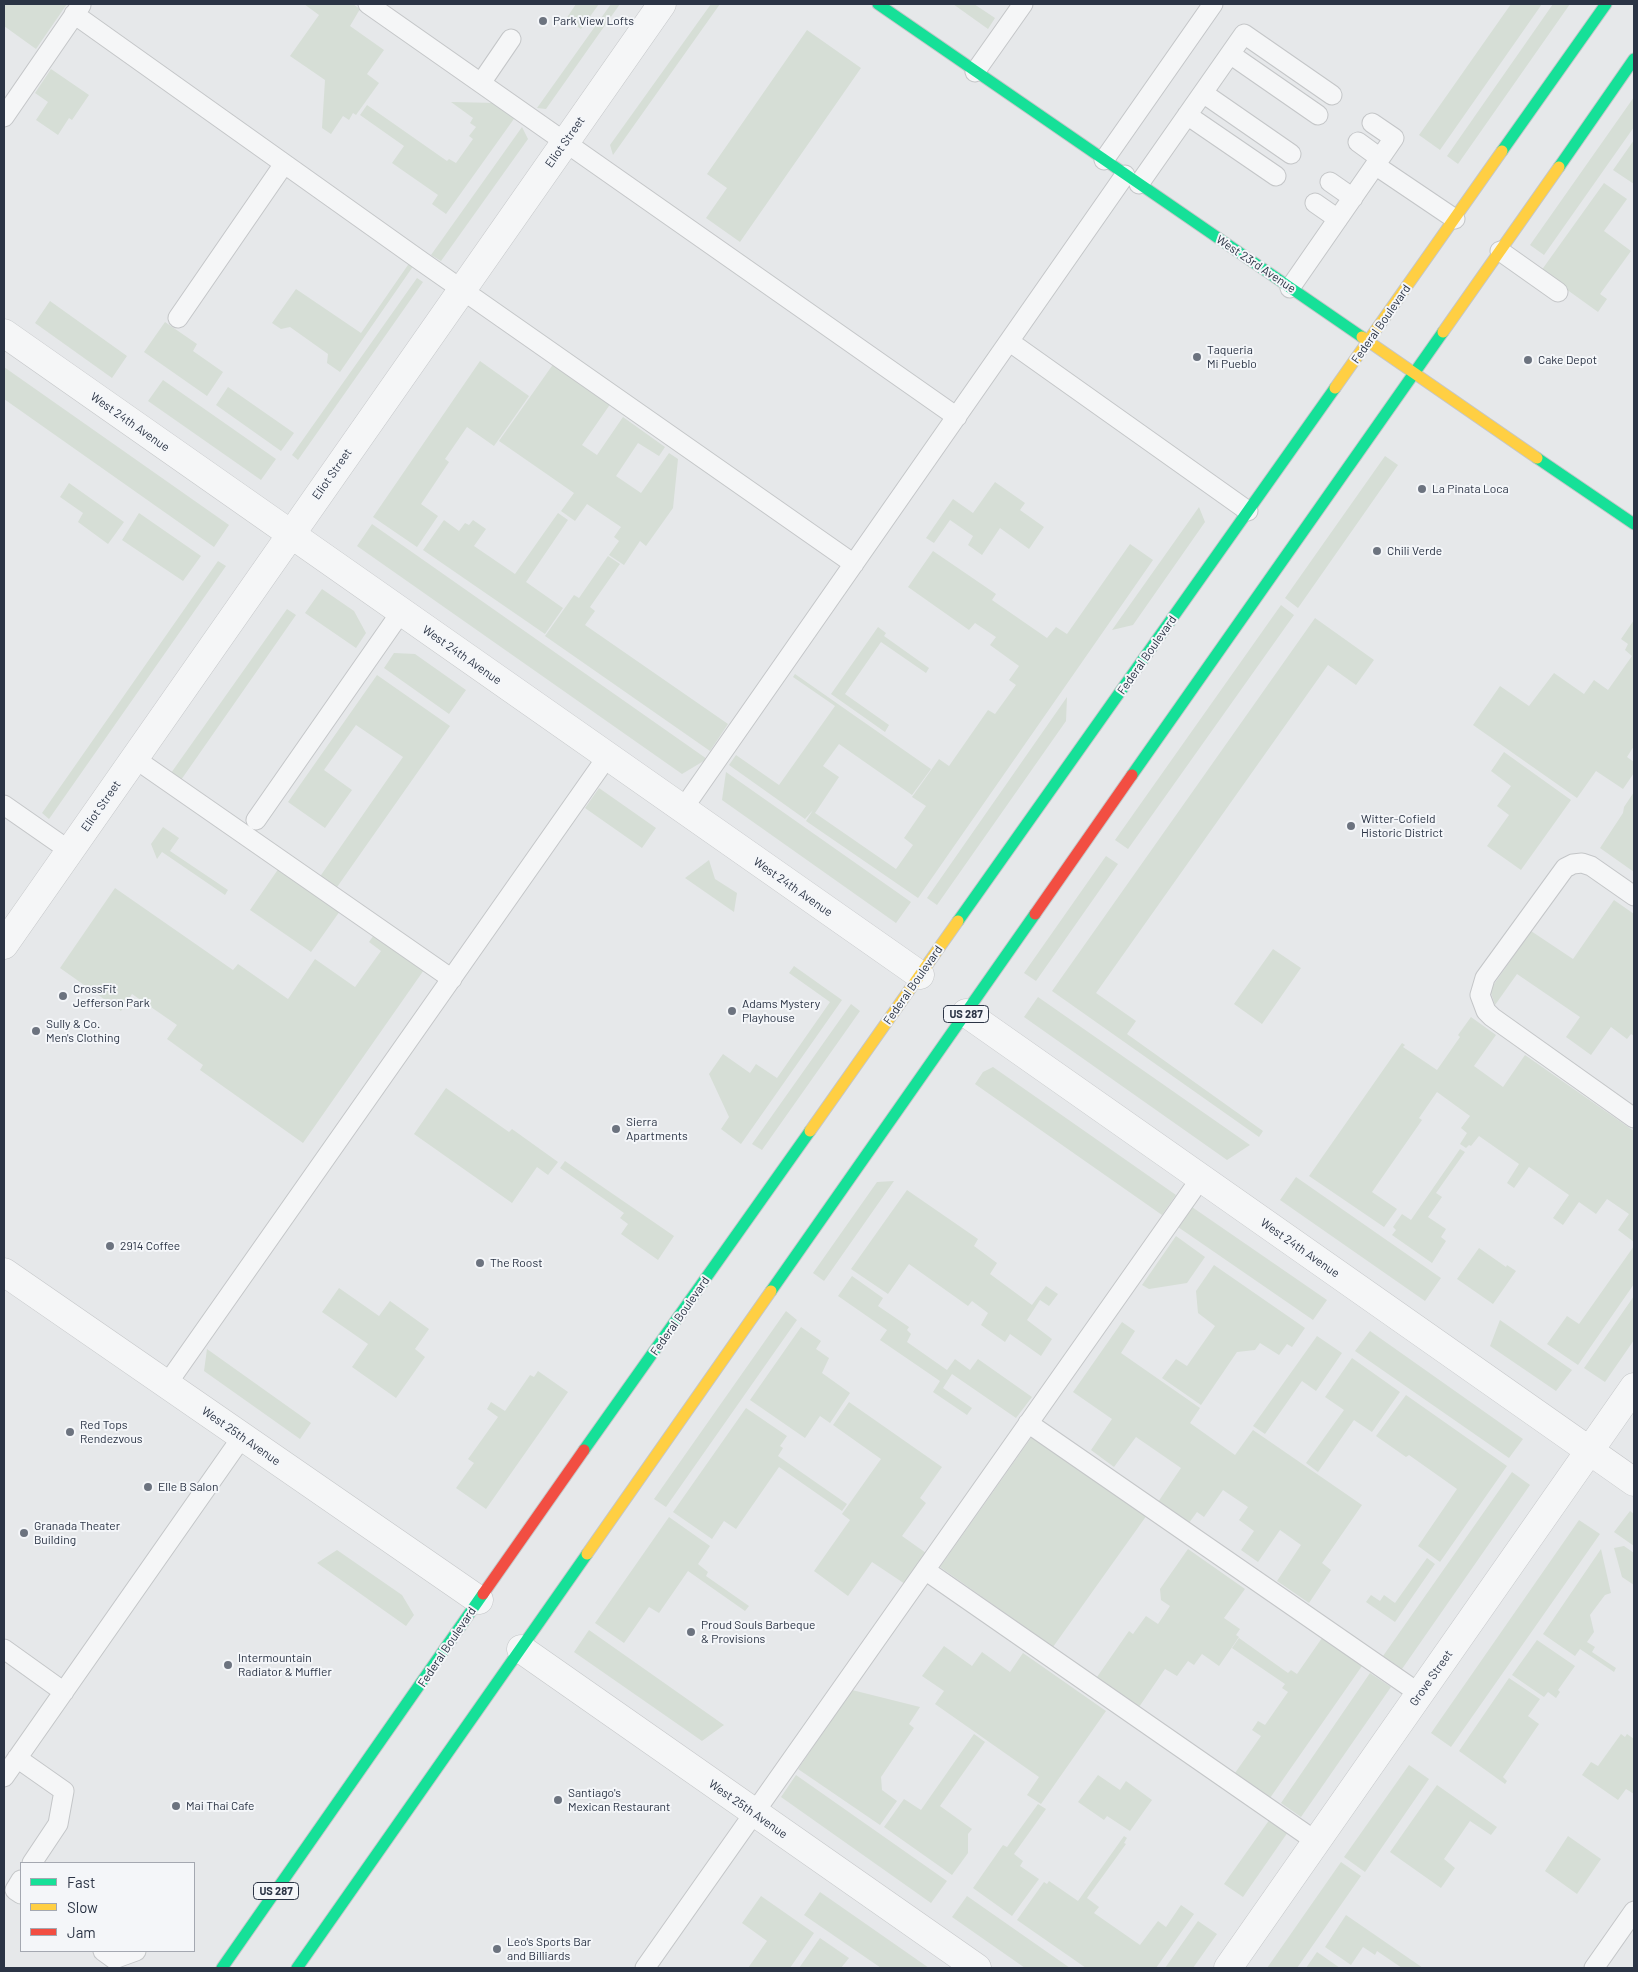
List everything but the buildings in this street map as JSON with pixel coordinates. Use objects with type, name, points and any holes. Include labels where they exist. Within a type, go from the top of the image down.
[{"type":"main road","name":"West 23rd Avenue","points":[[878,4],[1634,524]]},
{"type":"main road","name":"Federal Boulevard","points":[[222,1968],[479,1600],[1606,4]]},
{"type":"main road","name":"US 287","points":[[297,1968],[1634,59]]},
{"type":"street","name":"Eliot Street","points":[[4,945],[662,4]]},
{"type":"street","name":"West 24th Avenue","points":[[4,333],[920,975]]},
{"type":"street","name":"West 24th Avenue","points":[[966,1013],[1634,1482]]},
{"type":"street","name":"West 25th Avenue","points":[[4,1272],[479,1600]]},
{"type":"street","name":"Grove Street","points":[[1228,1968],[1634,1387]]},
{"type":"street","name":"West 25th Avenue","points":[[521,1650],[977,1968]]},
{"type":"lane","points":[[368,4],[957,417]]},
{"type":"lane","points":[[975,72],[1023,4]]},
{"type":"lane","points":[[1104,160],[1213,4]]},
{"type":"lane","points":[[4,117],[78,9],[284,164],[854,564]]},
{"type":"lane","points":[[682,810],[1010,342],[1132,180],[1188,115],[1244,34],[1332,95]]},
{"type":"lane","points":[[481,83],[511,40]]},
{"type":"lane","points":[[1230,54],[1318,114]]},
{"type":"lane","points":[[1203,93],[1291,154]]},
{"type":"lane","points":[[1188,115],[1276,176]]},
{"type":"lane","points":[[1290,288],[1394,138],[1372,123]]},
{"type":"lane","points":[[1358,142],[1378,161],[1455,219]]},
{"type":"lane","points":[[178,318],[284,164]]},
{"type":"lane","points":[[1330,182],[1353,198]]},
{"type":"lane","points":[[1315,203],[1338,219]]},
{"type":"lane","points":[[1500,251],[1558,292]]},
{"type":"lane","points":[[1010,342],[1248,511]]},
{"type":"lane","points":[[256,820],[401,612]]},
{"type":"lane","points":[[167,1384],[607,757]]},
{"type":"lane","points":[[134,758],[452,979]]},
{"type":"lane","points":[[4,805],[70,851]]},
{"type":"lane","points":[[1634,896],[1590,866],[1582,863],[1573,864],[1565,868],[1485,978],[1480,995],[1486,1011],[1492,1017],[1634,1118]]},
{"type":"lane","points":[[645,1968],[1201,1178]]},
{"type":"lane","points":[[1028,1423],[1420,1694]]},
{"type":"lane","points":[[4,1777],[242,1437]]},
{"type":"lane","points":[[925,1570],[1317,1842]]},
{"type":"lane","points":[[4,1649],[64,1692]]},
{"type":"lane","points":[[17,1758],[64,1792],[58,1824],[33,1862]]},
{"type":"lane","points":[[20,1882],[15,1890],[20,1893]]},
{"type":"lane","points":[[1594,1968],[1634,1911]]},
{"type":"lane","points":[[105,1952],[114,1958],[133,1952]]},
{"type":"shaded area","points":[[4,4],[67,4],[36,49],[4,26]]},
{"type":"shaded area","points":[[304,4],[353,4],[360,9],[350,26],[384,50],[367,74],[379,83],[356,115],[353,113],[349,120],[343,116],[331,134],[322,128],[325,80],[290,56],[319,15]]},
{"type":"shaded area","points":[[576,4],[599,4],[581,29],[566,19]]},
{"type":"shaded area","points":[[611,4],[620,4],[546,109],[537,108]]},
{"type":"shaded area","points":[[711,4],[720,4],[613,155],[610,145]]},
{"type":"shaded area","points":[[953,4],[974,4],[995,18],[988,29]]},
{"type":"shaded area","points":[[1511,4],[1542,4],[1440,150],[1419,135]]},
{"type":"shaded area","points":[[1553,4],[1570,4],[1458,164],[1447,156]]},
{"type":"shaded area","points":[[807,30],[861,68],[740,242],[706,218],[727,188],[707,174]]},
{"type":"shaded area","points":[[51,69],[89,95],[72,120],[69,118],[58,135],[36,120],[48,102],[35,93]]},
{"type":"shaded area","points":[[1634,97],[1634,127],[1544,255],[1530,245]]},
{"type":"shaded area","points":[[451,102],[498,103],[516,116],[446,214],[432,204],[438,195],[392,163],[404,146],[360,115],[367,105],[447,161],[449,159],[456,163],[473,139],[469,136],[476,127],[470,123],[473,118]]},
{"type":"shaded area","points":[[522,127],[528,139],[441,261],[431,255]]},
{"type":"shaded area","points":[[1634,140],[1634,184],[1613,170]]},
{"type":"shaded area","points":[[1604,183],[1627,199],[1604,231],[1631,251],[1600,294],[1607,299],[1598,312],[1541,271]]},
{"type":"shaded area","points":[[410,262],[414,265],[340,372],[327,363],[328,354],[290,327],[281,329],[272,323],[296,289],[361,333]]},
{"type":"shaded area","points":[[417,278],[423,282],[298,460],[292,455]]},
{"type":"shaded area","points":[[50,301],[127,356],[112,378],[35,323]]},
{"type":"shaded area","points":[[165,322],[197,344],[193,351],[223,372],[207,396],[144,352]]},
{"type":"shaded area","points":[[480,361],[529,396],[494,446],[467,427],[445,459],[449,462],[421,504],[438,516],[417,547],[373,517]]},
{"type":"shaded area","points":[[554,363],[611,403],[582,445],[597,455],[623,417],[665,447],[659,456],[638,443],[616,476],[641,493],[669,453],[678,459],[673,508],[646,546],[640,541],[624,565],[609,555],[619,541],[614,537],[621,527],[587,504],[575,521],[561,511],[574,493],[499,441]]},
{"type":"shaded area","points":[[4,367],[229,525],[214,547],[4,399]]},
{"type":"shaded area","points":[[163,380],[276,459],[261,480],[148,401]]},
{"type":"shaded area","points":[[228,387],[294,433],[281,451],[216,405]]},
{"type":"shaded area","points":[[1385,456],[1398,465],[1298,608],[1285,598]]},
{"type":"shaded area","points":[[995,482],[1025,503],[1020,510],[1044,527],[1029,549],[1000,528],[982,555],[968,545],[973,536],[950,520],[934,543],[926,538],[953,499],[973,513]]},
{"type":"shaded area","points":[[69,483],[124,522],[108,544],[78,522],[83,513],[60,497]]},
{"type":"shaded area","points":[[1199,507],[1205,522],[1133,625],[1112,630]]},
{"type":"shaded area","points":[[139,513],[201,556],[183,581],[122,540]]},
{"type":"shaded area","points":[[558,513],[568,520],[526,582],[563,608],[545,634],[423,550],[444,520],[459,531],[465,523],[469,525],[473,520],[486,529],[474,546],[515,574]]},
{"type":"shaded area","points":[[372,524],[707,759],[682,774],[357,546]]},
{"type":"shaded area","points":[[1130,544],[1153,560],[918,898],[806,821],[813,810],[805,819],[729,765],[736,755],[779,785],[835,706],[793,677],[795,674],[931,769],[912,795],[839,744],[823,766],[839,777],[815,813],[896,869],[913,845],[904,838],[926,806],[912,797],[939,759],[949,766],[988,710],[995,714],[1016,685],[1009,680],[1019,666],[990,645],[996,637],[975,623],[969,630],[908,587],[933,551],[996,594],[992,600],[1047,638],[1056,627],[1067,634]]},
{"type":"shaded area","points":[[608,556],[620,564],[590,607],[595,611],[585,625],[728,724],[710,751],[545,636],[574,595],[579,598]]},
{"type":"shaded area","points":[[218,561],[226,566],[49,819],[42,813]]},
{"type":"shaded area","points":[[322,589],[354,611],[366,633],[356,648],[305,613]]},
{"type":"shaded area","points":[[1281,605],[1294,615],[1128,849],[1115,840]]},
{"type":"shaded area","points":[[287,609],[296,615],[181,780],[171,773]]},
{"type":"shaded area","points":[[1315,618],[1374,660],[1356,685],[1328,665],[1096,993],[1136,1021],[1127,1034],[1263,1131],[1259,1137],[1052,991]]},
{"type":"shaded area","points":[[1634,620],[1634,746],[1627,757],[1634,762],[1634,773],[1623,789],[1596,771],[1577,798],[1473,725],[1500,686],[1529,706],[1554,673],[1584,694],[1594,680],[1608,690],[1632,656],[1625,650],[1628,644],[1621,639]]},
{"type":"shaded area","points":[[878,627],[886,633],[884,636],[929,668],[926,673],[881,642],[845,694],[889,725],[885,732],[831,694]]},
{"type":"shaded area","points":[[394,653],[415,654],[466,690],[449,714],[384,668]]},
{"type":"shaded area","points":[[377,675],[450,726],[335,890],[319,878],[403,757],[356,725],[324,770],[352,790],[325,828],[288,802]]},
{"type":"shaded area","points":[[1067,697],[1066,721],[937,905],[927,898]]},
{"type":"shaded area","points":[[1504,752],[1571,800],[1521,870],[1487,846],[1509,815],[1497,806],[1511,786],[1491,771]]},
{"type":"shaded area","points":[[726,772],[911,902],[896,923],[722,800]]},
{"type":"shaded area","points":[[599,788],[656,828],[642,848],[585,808]]},
{"type":"shaded area","points":[[1634,792],[1634,872],[1600,848]]},
{"type":"shaded area","points":[[163,827],[179,838],[170,851],[228,890],[225,895],[162,852],[157,859],[151,844]]},
{"type":"shaded area","points":[[1106,856],[1118,864],[1036,981],[1024,973]]},
{"type":"shaded area","points":[[709,860],[715,879],[737,893],[734,912],[685,878]]},
{"type":"shaded area","points":[[279,868],[340,911],[311,952],[250,910]]},
{"type":"shaded area","points":[[115,888],[233,970],[238,964],[288,999],[315,959],[355,987],[381,951],[369,942],[376,932],[426,967],[303,1143],[200,1070],[203,1065],[167,1039],[177,1025],[132,994],[121,1011],[60,968]]},
{"type":"shaded area","points":[[1614,900],[1634,914],[1634,1036],[1631,1034],[1627,1039],[1611,1027],[1591,1055],[1566,1037],[1580,1017],[1517,974],[1495,1005],[1490,990],[1531,931],[1573,959]]},
{"type":"shaded area","points":[[1273,949],[1301,968],[1262,1024],[1234,1004]]},
{"type":"shaded area","points":[[794,966],[842,1000],[741,1144],[721,1129],[729,1117],[709,1074],[723,1054],[750,1073],[756,1064],[777,1078],[830,1002],[789,973]]},
{"type":"shaded area","points":[[1038,997],[1250,1145],[1227,1160],[1024,1017]]},
{"type":"shaded area","points":[[851,1004],[860,1011],[762,1150],[752,1144]]},
{"type":"shaded area","points":[[1471,1017],[1496,1035],[1474,1066],[1503,1087],[1525,1055],[1634,1131],[1634,1242],[1618,1230],[1629,1214],[1607,1199],[1596,1214],[1579,1202],[1563,1225],[1553,1218],[1569,1195],[1529,1167],[1514,1188],[1507,1183],[1519,1164],[1479,1136],[1471,1146],[1469,1145],[1466,1148],[1460,1144],[1467,1133],[1461,1128],[1470,1116],[1437,1092],[1419,1118],[1422,1120],[1372,1192],[1397,1209],[1384,1227],[1309,1176],[1402,1043],[1405,1045],[1403,1047],[1437,1070],[1460,1037],[1458,1035]]},
{"type":"shaded area","points":[[993,1067],[1176,1195],[1162,1215],[975,1084],[983,1072]]},
{"type":"shaded area","points":[[446,1088],[509,1132],[512,1129],[558,1162],[548,1175],[537,1167],[512,1203],[414,1134]]},
{"type":"shaded area","points":[[1460,1149],[1465,1152],[1436,1193],[1442,1197],[1428,1217],[1446,1229],[1441,1237],[1446,1241],[1432,1263],[1392,1235],[1396,1230],[1393,1227],[1402,1214],[1411,1220]]},
{"type":"shaded area","points":[[565,1161],[674,1236],[658,1260],[621,1234],[628,1224],[620,1218],[624,1213],[560,1168]]},
{"type":"shaded area","points":[[1296,1177],[1441,1278],[1425,1301],[1280,1200]]},
{"type":"shaded area","points":[[894,1181],[824,1281],[813,1273],[877,1182]]},
{"type":"shaded area","points":[[907,1190],[978,1239],[974,1246],[997,1263],[990,1274],[1032,1305],[1046,1286],[1058,1294],[1049,1306],[1040,1300],[1027,1320],[1052,1339],[1041,1356],[1010,1334],[1005,1342],[981,1325],[988,1313],[972,1301],[968,1306],[909,1264],[888,1294],[851,1269]]},
{"type":"shaded area","points":[[1192,1207],[1327,1300],[1313,1320],[1178,1227]]},
{"type":"shaded area","points":[[1176,1236],[1205,1257],[1187,1283],[1149,1289],[1142,1285]]},
{"type":"shaded area","points":[[1634,1246],[1634,1284],[1578,1365],[1547,1344],[1567,1316],[1579,1324]]},
{"type":"shaded area","points":[[1479,1248],[1506,1267],[1507,1265],[1516,1271],[1493,1304],[1457,1279]]},
{"type":"shaded area","points":[[1214,1265],[1305,1328],[1292,1347],[1287,1344],[1279,1355],[1260,1343],[1255,1350],[1237,1352],[1201,1405],[1162,1378],[1176,1359],[1187,1366],[1215,1326],[1198,1313],[1196,1291]]},
{"type":"shaded area","points":[[852,1276],[883,1298],[878,1306],[909,1327],[907,1330],[911,1334],[907,1342],[947,1370],[955,1359],[970,1370],[978,1359],[1032,1397],[1016,1418],[952,1374],[943,1388],[972,1408],[967,1415],[933,1392],[940,1381],[880,1340],[887,1330],[838,1296]]},
{"type":"shaded area","points":[[339,1288],[379,1316],[390,1301],[429,1329],[415,1349],[425,1357],[396,1398],[352,1367],[368,1344],[322,1312]]},
{"type":"shaded area","points":[[1634,1296],[1634,1340],[1605,1382],[1584,1368]]},
{"type":"shaded area","points":[[786,1311],[797,1320],[666,1507],[654,1499]]},
{"type":"shaded area","points":[[1500,1320],[1572,1370],[1556,1391],[1490,1346]]},
{"type":"shaded area","points":[[1122,1322],[1135,1331],[1121,1353],[1200,1408],[1190,1423],[1235,1455],[1253,1430],[1362,1505],[1322,1563],[1331,1570],[1309,1603],[1277,1581],[1301,1545],[1280,1530],[1258,1562],[1241,1550],[1254,1531],[1239,1520],[1248,1507],[1223,1490],[1204,1517],[1197,1512],[1189,1523],[1158,1502],[1181,1468],[1136,1437],[1114,1467],[1091,1450],[1112,1419],[1073,1392]]},
{"type":"shaded area","points":[[801,1327],[821,1341],[816,1349],[829,1358],[822,1373],[850,1393],[830,1423],[820,1416],[805,1438],[750,1400]]},
{"type":"shaded area","points":[[1370,1331],[1523,1439],[1509,1458],[1355,1351]]},
{"type":"shaded area","points":[[1317,1336],[1342,1353],[1316,1391],[1302,1381],[1265,1434],[1253,1426]]},
{"type":"shaded area","points":[[207,1349],[311,1423],[300,1439],[204,1371]]},
{"type":"shaded area","points":[[1352,1358],[1400,1392],[1372,1432],[1354,1420],[1318,1472],[1306,1463],[1344,1410],[1325,1397]]},
{"type":"shaded area","points":[[538,1371],[568,1392],[486,1509],[456,1488],[474,1463],[468,1459],[498,1417],[487,1409],[491,1402],[505,1411],[530,1375],[534,1377]]},
{"type":"shaded area","points":[[1406,1395],[1507,1466],[1440,1562],[1418,1546],[1457,1489],[1409,1455],[1406,1457],[1376,1436]]},
{"type":"shaded area","points":[[849,1402],[942,1467],[920,1498],[926,1503],[902,1536],[926,1553],[905,1584],[872,1562],[848,1596],[814,1571],[850,1520],[842,1514],[881,1459],[833,1425]]},
{"type":"shaded area","points":[[746,1408],[787,1436],[780,1446],[783,1448],[778,1456],[847,1504],[842,1511],[779,1467],[736,1529],[724,1521],[712,1539],[673,1512]]},
{"type":"shaded area","points":[[1033,1435],[1147,1515],[1053,1647],[940,1567]]},
{"type":"shaded area","points":[[1512,1472],[1530,1485],[1402,1669],[1383,1656]]},
{"type":"shaded area","points":[[1630,1511],[1634,1514],[1634,1546],[1614,1532]]},
{"type":"shaded area","points":[[669,1517],[710,1546],[698,1564],[708,1572],[706,1576],[749,1606],[745,1611],[688,1571],[659,1613],[649,1607],[624,1643],[595,1623]]},
{"type":"shaded area","points":[[1579,1520],[1600,1534],[1451,1747],[1431,1733]]},
{"type":"shaded area","points":[[1624,1546],[1634,1553],[1634,1585],[1622,1577],[1614,1548]]},
{"type":"shaded area","points":[[1188,1549],[1245,1589],[1224,1618],[1240,1629],[1236,1635],[1239,1637],[1219,1666],[1202,1654],[1194,1665],[1188,1661],[1177,1676],[1165,1669],[1139,1707],[1097,1677],[1129,1631],[1133,1634],[1146,1616],[1158,1624],[1170,1606],[1161,1600],[1160,1589]]},
{"type":"shaded area","points":[[1601,1549],[1611,1593],[1605,1595],[1590,1615],[1594,1632],[1587,1642],[1595,1647],[1592,1652],[1616,1668],[1614,1672],[1580,1649],[1575,1656],[1543,1634]]},
{"type":"shaded area","points":[[337,1550],[402,1595],[414,1615],[406,1626],[317,1563]]},
{"type":"shaded area","points":[[1427,1558],[1435,1564],[1395,1622],[1366,1602],[1371,1595],[1380,1601],[1384,1595],[1395,1603]]},
{"type":"shaded area","points":[[589,1630],[724,1725],[702,1741],[574,1652]]},
{"type":"shaded area","points":[[1239,1638],[1288,1673],[1291,1670],[1297,1674],[1322,1638],[1362,1666],[1270,1798],[1235,1773],[1261,1736],[1252,1730],[1258,1721],[1265,1725],[1288,1692],[1282,1688],[1285,1684],[1232,1648]]},
{"type":"shaded area","points":[[1537,1640],[1575,1666],[1558,1690],[1560,1692],[1556,1698],[1548,1692],[1544,1697],[1512,1675]]},
{"type":"shaded area","points":[[944,1646],[972,1666],[982,1652],[1010,1672],[1023,1653],[1106,1711],[1041,1804],[1027,1795],[1039,1777],[935,1704],[944,1691],[922,1676]]},
{"type":"shaded area","points":[[1370,1673],[1391,1687],[1301,1817],[1281,1803]]},
{"type":"shaded area","points":[[1509,1678],[1540,1699],[1528,1716],[1539,1724],[1503,1777],[1507,1781],[1505,1784],[1459,1751]]},
{"type":"shaded area","points":[[852,1690],[920,1707],[909,1724],[914,1728],[881,1777],[882,1790],[897,1801],[880,1825],[798,1769]]},
{"type":"shaded area","points":[[974,1734],[985,1742],[940,1806],[972,1829],[968,1834],[968,1853],[952,1875],[884,1827],[904,1799],[921,1810]]},
{"type":"shaded area","points":[[1621,1734],[1625,1737],[1627,1734],[1634,1739],[1634,1794],[1626,1789],[1618,1800],[1582,1775],[1591,1762],[1598,1766]]},
{"type":"shaded area","points":[[1409,1765],[1429,1779],[1365,1872],[1344,1857]]},
{"type":"shaded area","points":[[796,1775],[947,1881],[931,1903],[781,1797]]},
{"type":"shaded area","points":[[1098,1775],[1120,1790],[1126,1781],[1152,1800],[1130,1831],[1107,1816],[1104,1820],[1078,1802]]},
{"type":"shaded area","points":[[1437,1785],[1497,1827],[1491,1835],[1470,1821],[1444,1859],[1455,1868],[1441,1888],[1390,1852]]},
{"type":"shaded area","points":[[1038,1804],[1046,1809],[1014,1854],[1023,1861],[1020,1866],[1039,1879],[1012,1916],[973,1888],[1003,1845],[1007,1847]]},
{"type":"shaded area","points":[[1270,1819],[1288,1832],[1243,1897],[1224,1884]]},
{"type":"shaded area","points":[[1124,1836],[1127,1838],[1124,1843],[1126,1844],[1087,1898],[1099,1907],[1094,1913],[1140,1945],[1158,1921],[1166,1927],[1181,1905],[1194,1914],[1156,1968],[1086,1968],[1017,1920],[1044,1882],[1047,1884],[1049,1881],[1078,1901]]},
{"type":"shaded area","points":[[1568,1836],[1601,1859],[1577,1894],[1545,1871]]},
{"type":"shaded area","points":[[1341,1862],[1361,1876],[1297,1968],[1267,1968]]},
{"type":"shaded area","points":[[820,1892],[929,1968],[881,1968],[804,1915]]},
{"type":"shaded area","points":[[761,1896],[814,1933],[790,1968],[748,1968],[767,1941],[742,1923]]},
{"type":"shaded area","points":[[967,1896],[1070,1968],[1025,1968],[952,1917]]},
{"type":"shaded area","points":[[1346,1915],[1423,1968],[1402,1968],[1377,1951],[1375,1955],[1363,1947],[1351,1965],[1325,1947]]},
{"type":"shaded area","points":[[1198,1921],[1217,1934],[1193,1968],[1165,1968]]},
{"type":"shaded area","points":[[820,1938],[849,1958],[841,1968],[799,1968]]},
{"type":"shaded area","points":[[1317,1952],[1340,1968],[1306,1968]]},
{"type":"traffic: fast","points":[[878,4],[1362,337]]},
{"type":"traffic: fast","points":[[1502,151],[1606,4]]},
{"type":"traffic: fast","points":[[1559,167],[1634,59]]},
{"type":"traffic: fast","points":[[1132,775],[1443,332]]},
{"type":"traffic: fast","points":[[958,921],[1335,388]]},
{"type":"traffic: fast","points":[[1537,458],[1634,524]]},
{"type":"traffic: fast","points":[[771,1291],[1035,914]]},
{"type":"traffic: fast","points":[[584,1450],[810,1131]]},
{"type":"traffic: fast","points":[[297,1968],[587,1554]]},
{"type":"traffic: fast","points":[[222,1968],[483,1594]]},
{"type":"traffic: slow","points":[[1335,388],[1502,151]]},
{"type":"traffic: slow","points":[[1443,332],[1559,167]]},
{"type":"traffic: slow","points":[[1362,337],[1537,458]]},
{"type":"traffic: slow","points":[[810,1131],[958,921]]},
{"type":"traffic: slow","points":[[587,1554],[771,1291]]},
{"type":"traffic: jam","points":[[1035,914],[1132,775]]},
{"type":"traffic: jam","points":[[483,1594],[584,1450]]},
{"type":"place","name":"Park View Lofts","points":[[543,21]]},
{"type":"place","name":"Taqueria Mi Pueblo","points":[[1197,357]]},
{"type":"place","name":"Cake Depot","points":[[1528,360]]},
{"type":"place","name":"La Pinata Loca","points":[[1422,489]]},
{"type":"place","name":"Chili Verde","points":[[1377,551]]},
{"type":"place","name":"Witter-Cofield Historic District","points":[[1351,826]]},
{"type":"place","name":"CrossFit Jefferson Park","points":[[63,996]]},
{"type":"place","name":"Adams Mystery Playhouse","points":[[732,1011]]},
{"type":"place","name":"Sully & Co. Men's Clothing","points":[[36,1031]]},
{"type":"place","name":"Sierra Apartments","points":[[616,1129]]},
{"type":"place","name":"2914 Coffee","points":[[110,1246]]},
{"type":"place","name":"The Roost","points":[[480,1263]]},
{"type":"place","name":"Red Tops Rendezvous","points":[[70,1432]]},
{"type":"place","name":"Elle B Salon","points":[[148,1487]]},
{"type":"place","name":"Granada Theater Building","points":[[24,1533]]},
{"type":"place","name":"Proud Souls Barbeque & Provisions","points":[[691,1632]]},
{"type":"place","name":"Intermountain Radiator & Muffler","points":[[228,1665]]},
{"type":"place","name":"Santiago's Mexican Restaurant","points":[[558,1800]]},
{"type":"place","name":"Mai Thai Cafe","points":[[176,1806]]},
{"type":"place","name":"Leo's Sports Bar and Billiards","points":[[497,1949]]}]
